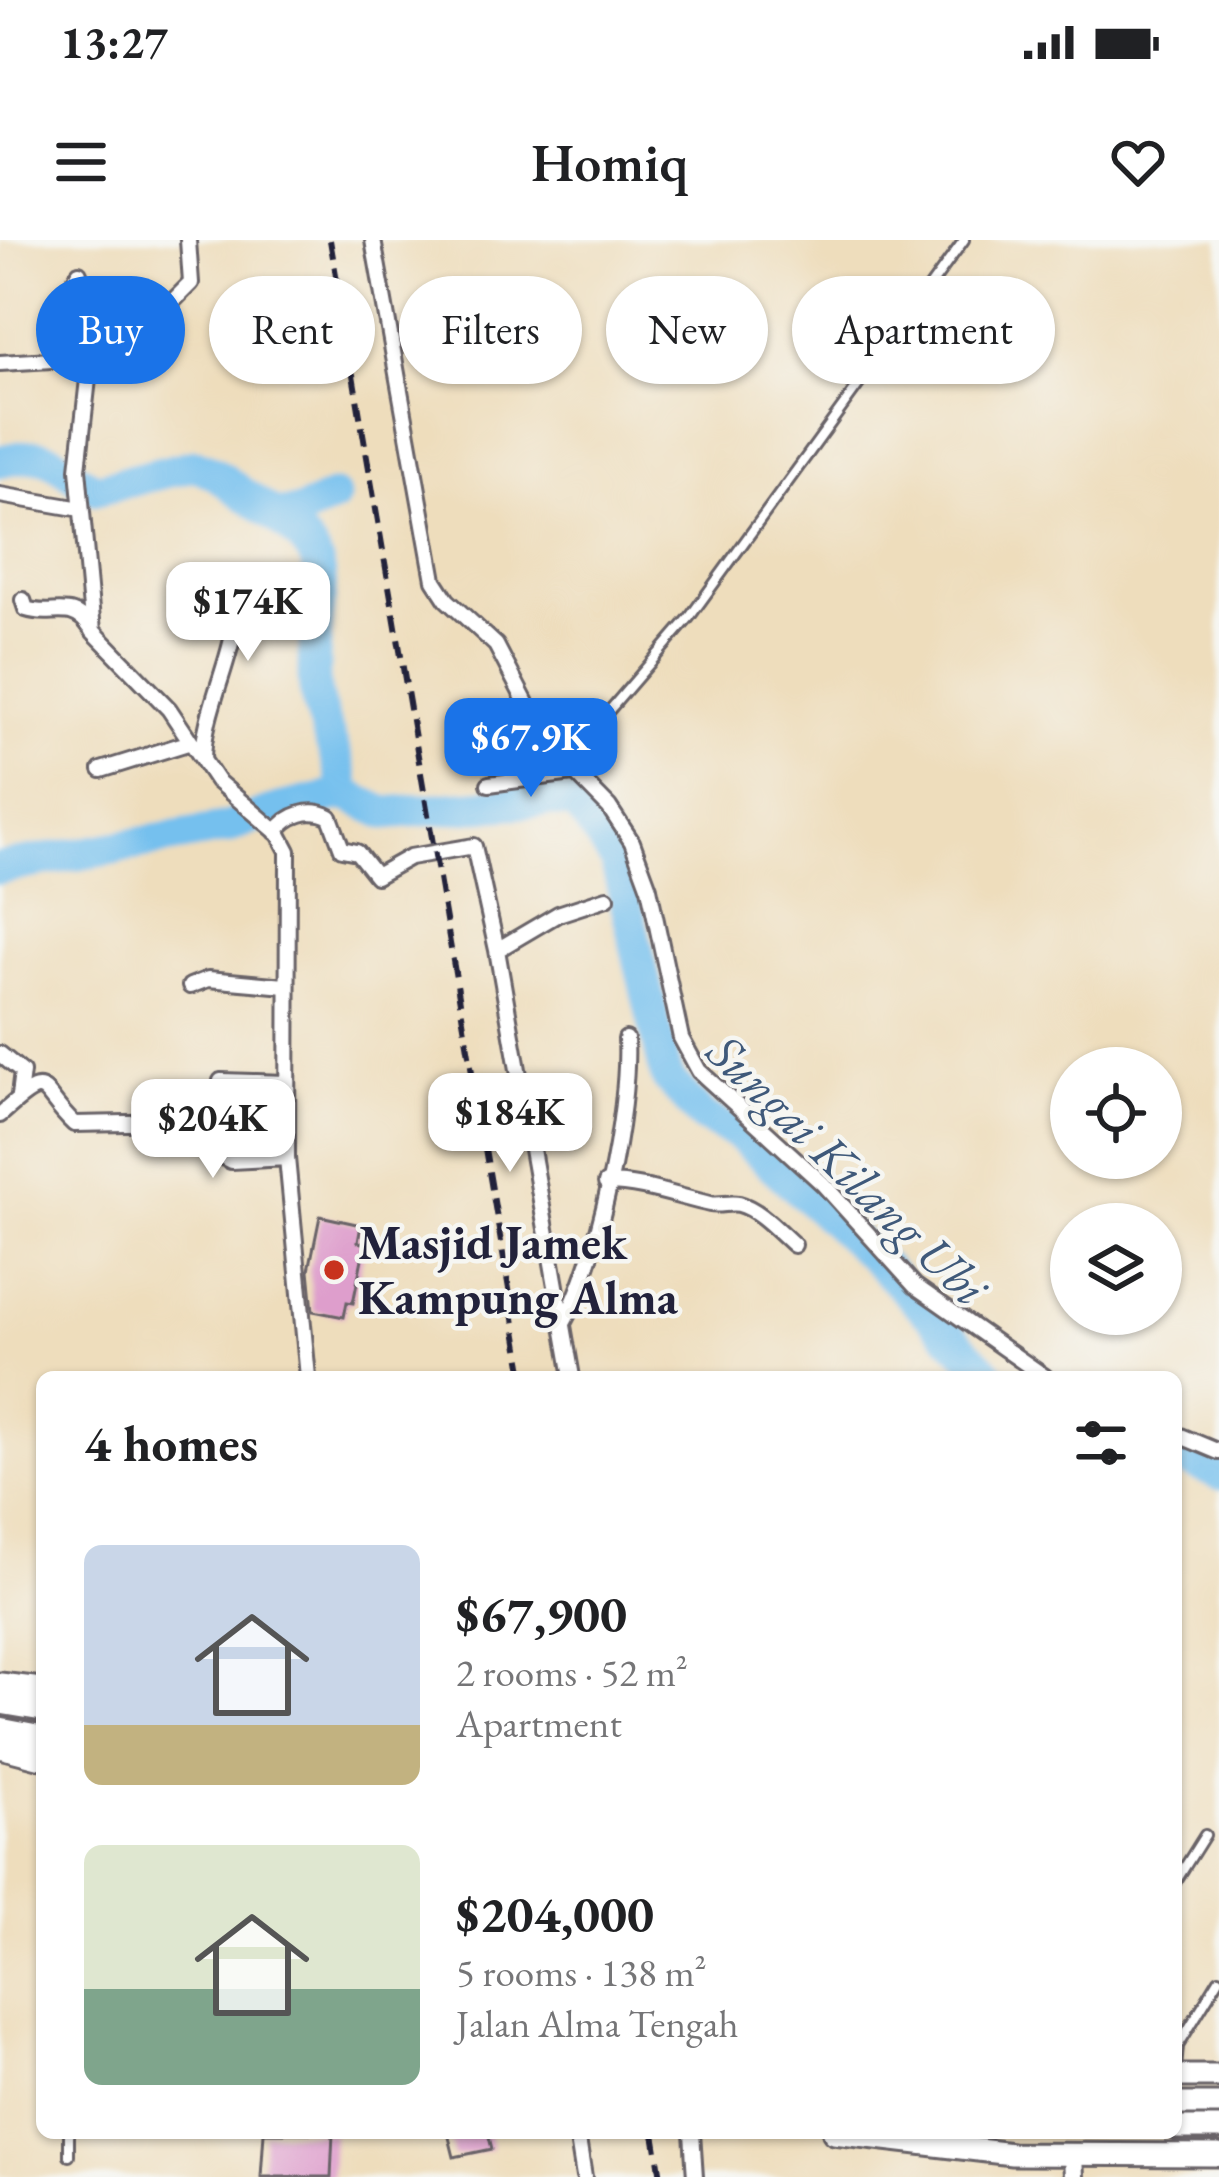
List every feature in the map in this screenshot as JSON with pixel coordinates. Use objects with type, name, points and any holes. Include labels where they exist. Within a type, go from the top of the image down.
[{"type":"main road","points":[[0,1684],[36,1688]]},
{"type":"main road","points":[[0,1703],[36,1709]]},
{"type":"main road","points":[[0,1729],[36,1736]]},
{"type":"main road","points":[[0,1748],[36,1757]]},
{"type":"main road","points":[[1182,2074],[1219,2076]]},
{"type":"main road","points":[[1182,2104],[1219,2104]]},
{"type":"main road","points":[[1182,2128],[1219,2128]]},
{"type":"main road","points":[[873,2139],[1074,2166],[1219,2156]]},
{"type":"street","points":[[185,290],[191,283],[188,240]]},
{"type":"street","points":[[373,240],[434,580],[447,600],[496,645],[548,745],[609,808],[632,842],[650,888],[681,1038],[699,1071],[823,1184],[915,1286],[1036,1371]]},
{"type":"street","points":[[0,362],[36,359]]},
{"type":"street","points":[[87,384],[78,469],[93,631]]},
{"type":"street","points":[[0,495],[81,505]]},
{"type":"street","points":[[203,760],[217,678],[241,613],[232,579]]},
{"type":"street","points":[[23,599],[26,609],[38,613],[69,609],[81,614],[169,709],[203,760],[244,806],[274,830],[288,851],[287,1158],[307,1371]]},
{"type":"street","points":[[101,770],[191,742]]},
{"type":"street","points":[[489,784],[560,771],[573,774]]},
{"type":"street","points":[[274,830],[291,818],[320,812],[332,821],[342,848],[357,852],[376,876],[410,857],[475,846],[571,1371]]},
{"type":"street","points":[[497,950],[558,914],[607,898]]},
{"type":"street","points":[[190,986],[208,979],[286,986]]},
{"type":"street","points":[[562,1325],[582,1292],[627,1068],[626,1039]]},
{"type":"street","points":[[0,1054],[22,1072],[20,1096]]},
{"type":"street","points":[[225,1120],[221,1081],[286,1083]]},
{"type":"street","points":[[0,1115],[20,1096],[45,1089],[74,1124],[286,1120]]},
{"type":"street","points":[[195,1122],[200,1144],[224,1159],[287,1158]]},
{"type":"street","points":[[606,1183],[633,1183],[654,1194],[679,1194],[715,1205],[739,1204],[794,1245]]},
{"type":"street","points":[[1182,1437],[1219,1453]]},
{"type":"street","points":[[579,2139],[584,2177]]},
{"type":"street","points":[[692,2139],[695,2177]]},
{"type":"lane","points":[[573,774],[578,756],[608,712],[689,617],[964,240]]},
{"type":"lane","points":[[1182,1871],[1204,1835]]},
{"type":"lane","points":[[1182,2039],[1219,1979]]},
{"type":"lane","points":[[68,2139],[69,2156]]},
{"type":"building","name":"Masjid Jamek Kampung Alma","points":[[320,1216],[361,1225],[358,1242],[365,1244],[353,1303],[347,1302],[344,1317],[313,1311],[309,1270]]},
{"type":"building","points":[[264,2139],[333,2139],[331,2177],[261,2177]]},
{"type":"building","points":[[450,2139],[490,2139],[492,2149],[454,2157]]},
{"type":"waterway","name":"Sungai Kilang Ubi","points":[[0,461],[45,457],[96,489],[194,465],[223,479],[303,540],[320,574],[315,692],[345,794],[385,813],[550,800],[577,804],[616,860],[667,1078],[703,1117],[739,1135],[877,1261],[985,1371]]},
{"type":"waterway","points":[[279,515],[300,513],[334,497]]},
{"type":"waterway","points":[[0,868],[227,828],[282,808],[345,794]]},
{"type":"waterway","name":"Sungai Kilang Ubi","points":[[1182,1459],[1219,1474]]},
{"type":"railway","points":[[330,240],[523,1371]]},
{"type":"railway","points":[[655,2139],[661,2177]]},
{"type":"place","name":"Masjid Jamek Kampung Alma","points":[[334,1270]]}]
